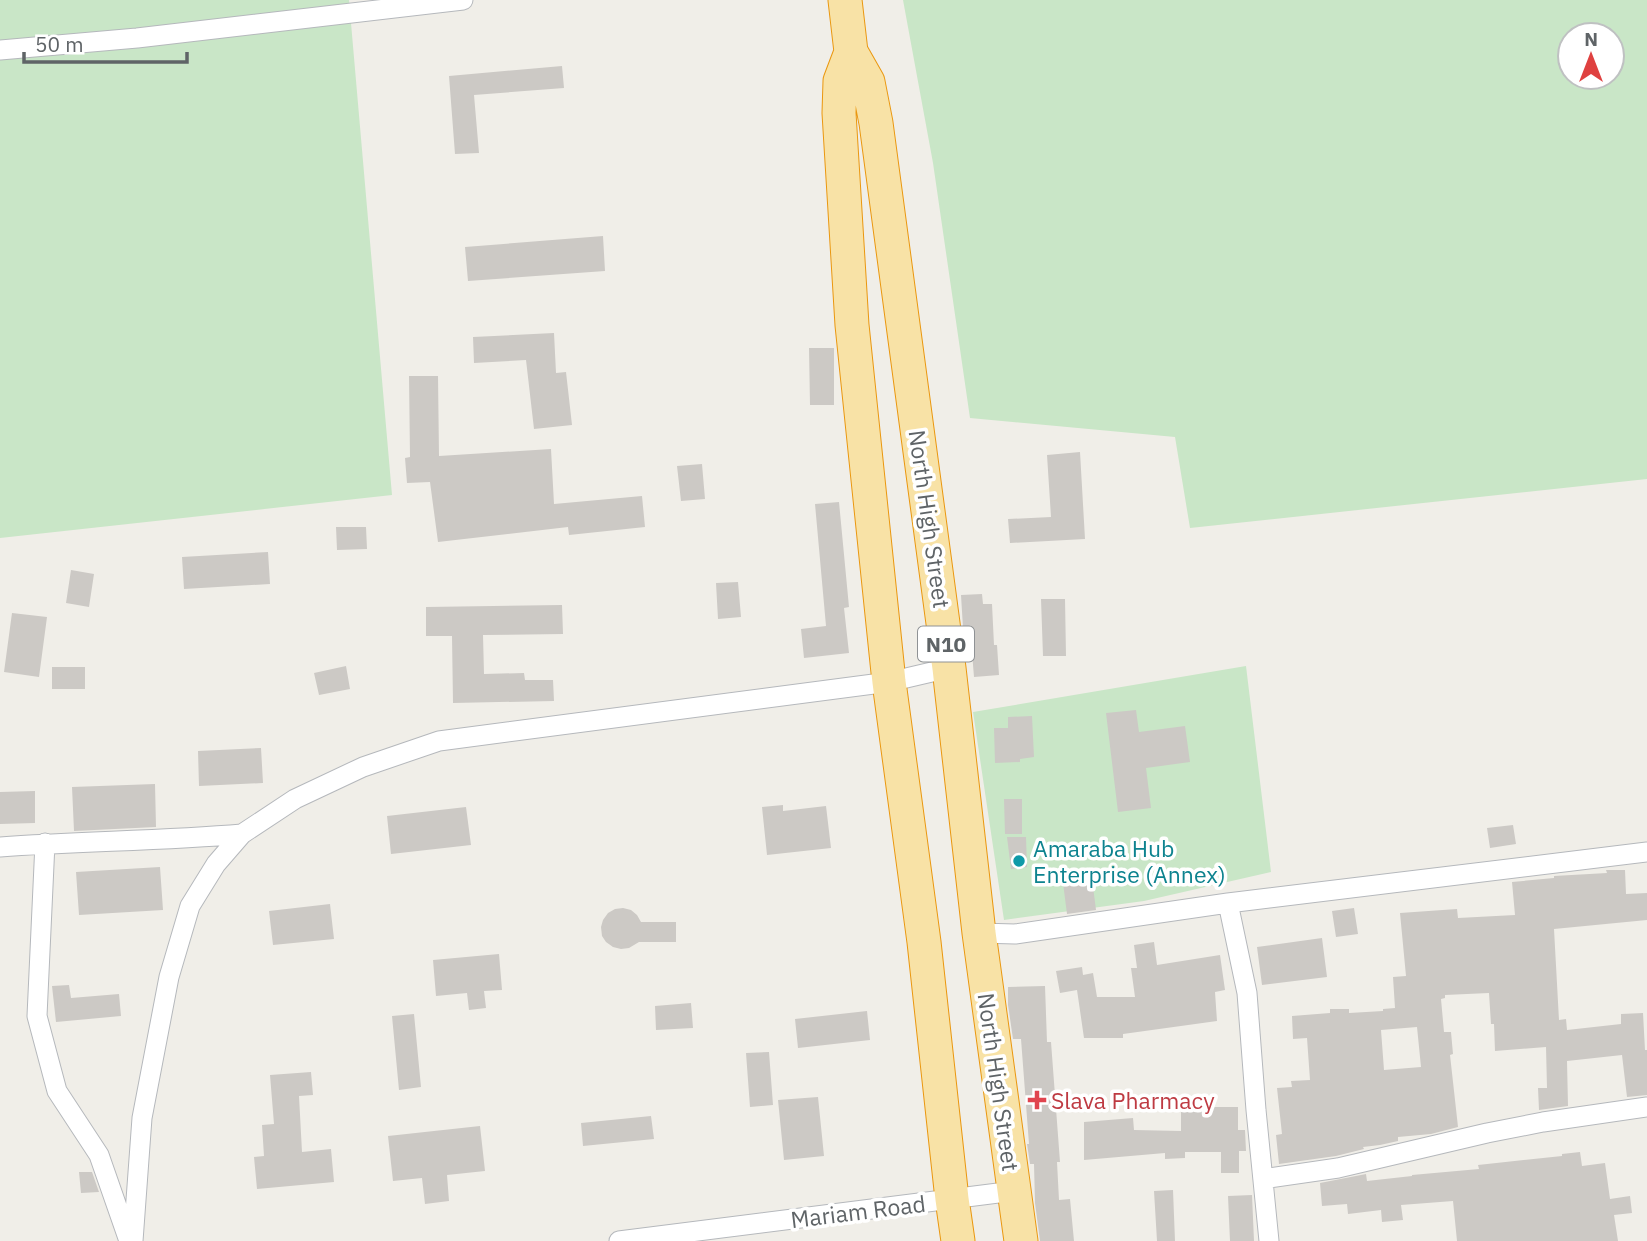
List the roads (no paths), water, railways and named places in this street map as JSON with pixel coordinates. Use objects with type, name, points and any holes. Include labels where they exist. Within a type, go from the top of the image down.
[{"type":"highway","name":"North High Street","points":[[845,0],[851,52],[868,82],[876,123],[949,668],[979,933],[1021,1241]]},
{"type":"highway","name":"North High Street","points":[[851,52],[840,81],[839,113],[852,325],[890,682],[958,1241]]},
{"type":"street","points":[[0,50],[137,38],[463,0]]},
{"type":"street","points":[[131,1241],[142,1118],[169,977],[190,906],[216,864],[242,834],[295,799],[352,772],[439,741],[890,682],[949,668]]},
{"type":"street","points":[[0,847],[242,834]]},
{"type":"street","points":[[45,843],[37,1016],[57,1091],[99,1155],[131,1241]]},
{"type":"street","points":[[979,933],[1015,934],[1228,903],[1647,852]]},
{"type":"street","points":[[1228,903],[1247,993],[1269,1241]]},
{"type":"street","points":[[1263,1179],[1338,1168],[1487,1133],[1647,1107]]},
{"type":"street","name":"Mariam Road","points":[[619,1241],[1014,1191]]},
{"type":"place","name":"Amaraba Hub Enterprise (Annex)","points":[[1019,861]]},
{"type":"place","name":"Slava Pharmacy","points":[[1037,1100]]}]
